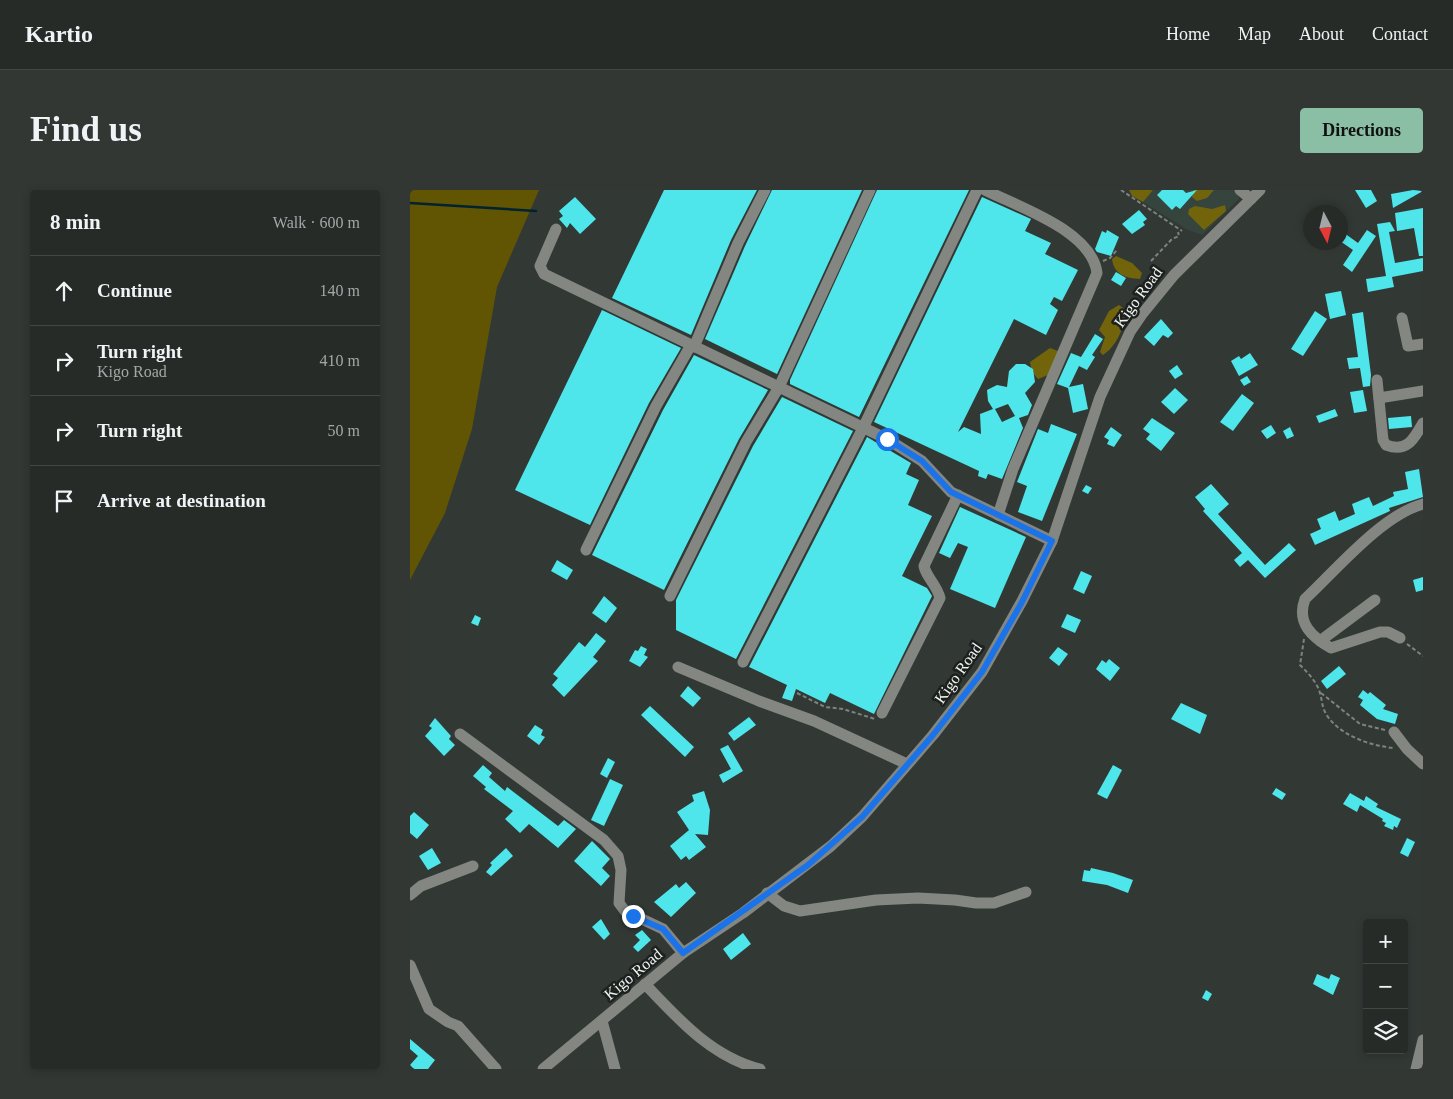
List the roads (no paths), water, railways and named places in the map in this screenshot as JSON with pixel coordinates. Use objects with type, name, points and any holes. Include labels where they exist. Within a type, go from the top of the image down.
[{"type":"street","points":[[586,550],[656,406],[692,346],[738,243],[765,190]]},
{"type":"street","points":[[670,596],[746,442],[779,388],[870,190]]},
{"type":"street","points":[[743,662],[863,428],[976,190]]},
{"type":"street","points":[[985,190],[1058,226],[1081,241],[1097,268],[1097,274],[1068,345],[1013,469],[998,515]]},
{"type":"street","points":[[1240,190],[1251,199]]},
{"type":"street","name":"Kigo Road","points":[[543,1069],[683,953],[808,865],[831,846],[862,817],[908,764],[982,672],[1022,602],[1052,541],[1100,397],[1130,332],[1174,275],[1260,190]]},
{"type":"street","points":[[556,229],[540,266],[544,274],[887,439],[922,461],[951,492],[1052,541]]},
{"type":"street","points":[[1402,318],[1408,346],[1423,344]]},
{"type":"street","points":[[1377,380],[1383,440],[1386,445],[1393,448],[1405,447],[1415,438],[1423,423]]},
{"type":"street","points":[[1379,398],[1423,391]]},
{"type":"street","points":[[882,713],[940,598],[937,587],[925,572],[924,566],[958,496]]},
{"type":"street","points":[[1400,638],[1388,632],[1380,632],[1336,648],[1331,648],[1306,628],[1302,612],[1305,599],[1382,527],[1398,515],[1423,504]]},
{"type":"street","points":[[1320,641],[1374,600]]},
{"type":"street","points":[[678,666],[760,702],[814,721],[908,764]]},
{"type":"street","points":[[1394,732],[1407,749],[1423,764]]},
{"type":"street","points":[[460,734],[604,840],[618,856],[621,870],[620,903],[625,911],[663,929],[683,953]]},
{"type":"street","points":[[410,895],[421,886],[473,866]]},
{"type":"street","points":[[767,893],[784,906],[800,911],[884,900],[918,898],[956,900],[976,904],[994,903],[1026,892]]},
{"type":"street","points":[[410,964],[428,1009],[458,1026],[496,1069]]},
{"type":"street","points":[[645,984],[688,1027],[720,1053],[734,1061],[760,1069]]},
{"type":"street","points":[[602,1020],[615,1069]]},
{"type":"street","points":[[1416,1069],[1423,1040]]},
{"type":"waterway","points":[[410,203],[536,211]]}]
